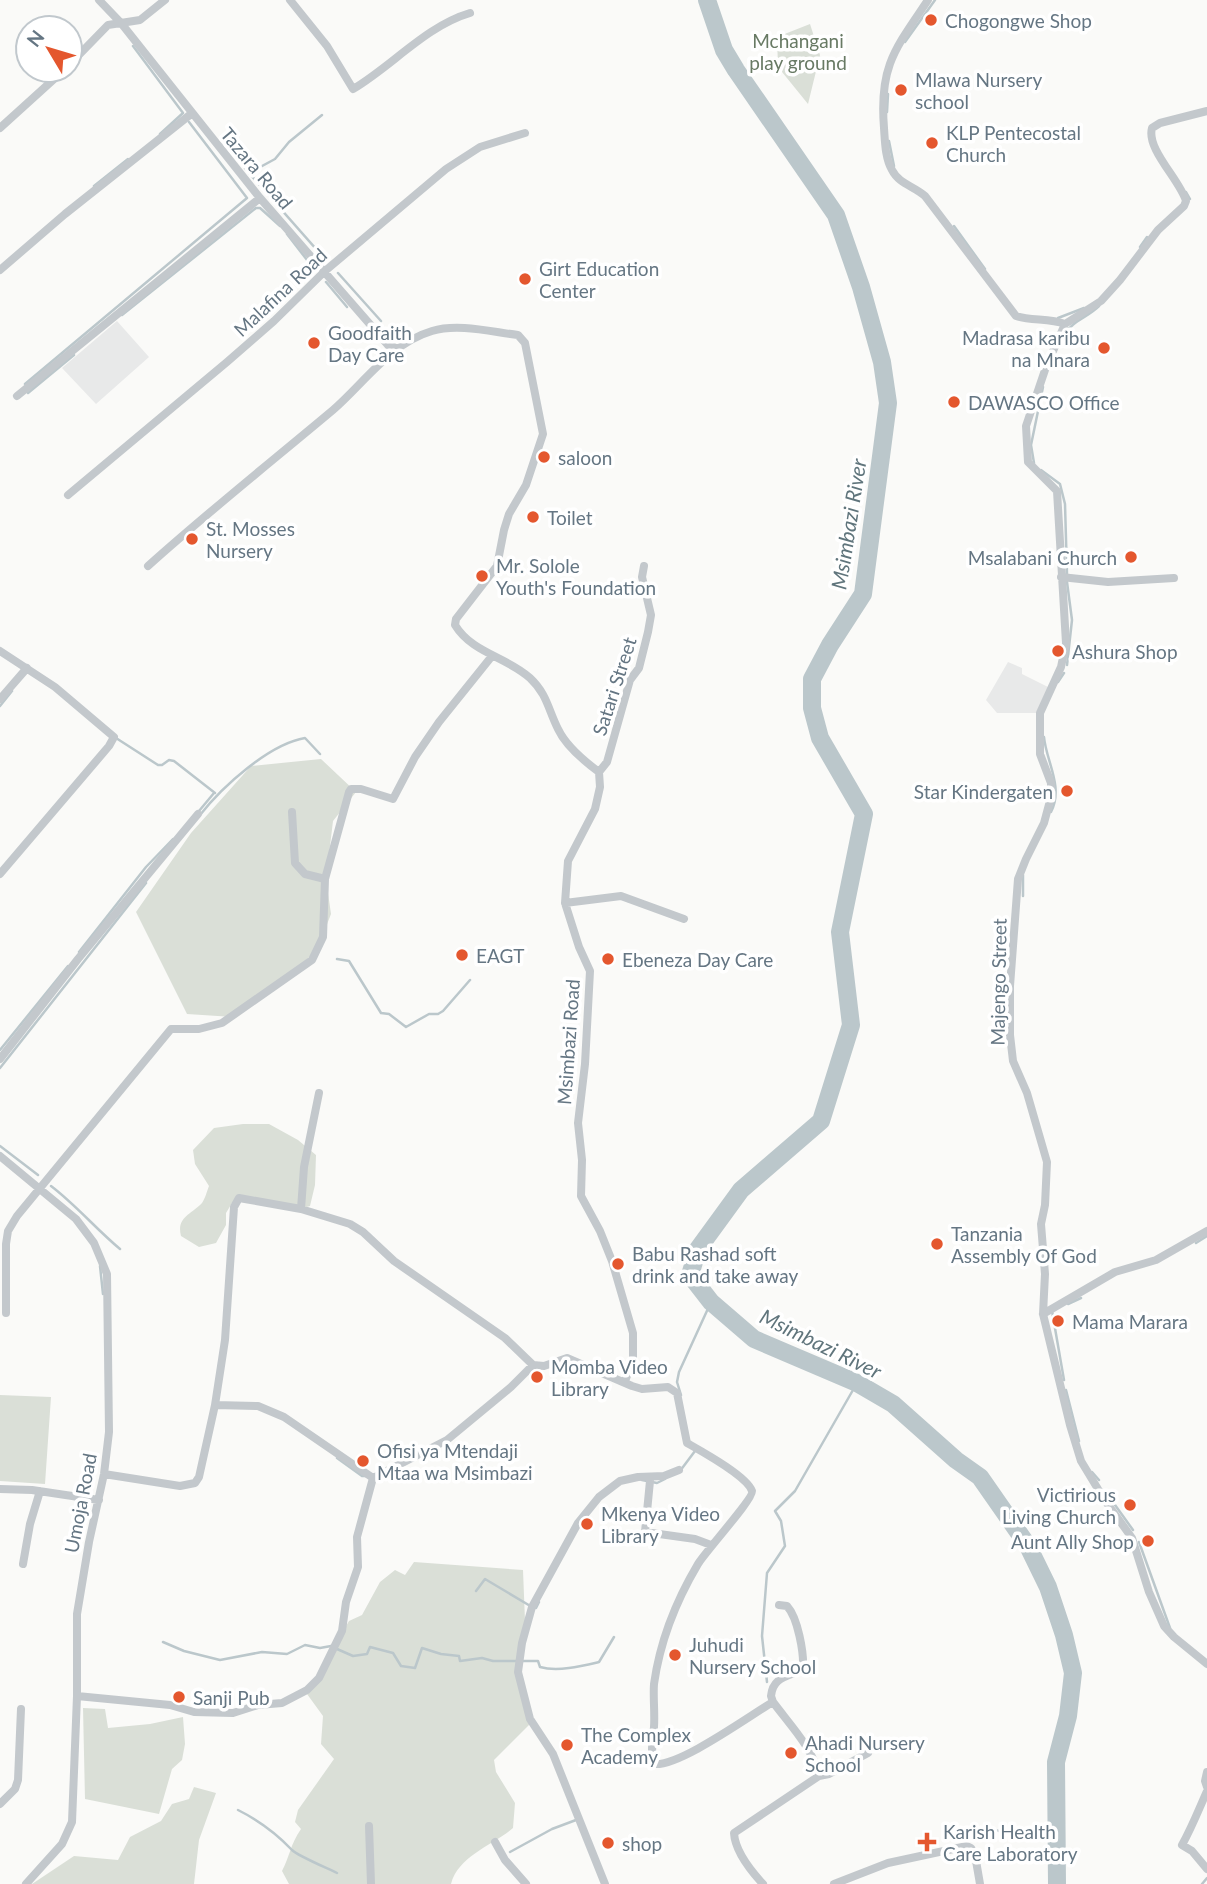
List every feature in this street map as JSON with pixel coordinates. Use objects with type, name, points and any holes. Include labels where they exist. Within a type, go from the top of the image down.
[{"type":"street","name":"Tazara Road","points":[[99,0],[121,23],[260,198],[388,345],[398,348]]},
{"type":"street","points":[[84,50],[108,25],[140,20],[165,0]]},
{"type":"street","points":[[290,0],[327,46],[353,89],[447,22],[470,13]]},
{"type":"street","points":[[928,0],[895,48],[884,79],[882,100],[886,153],[892,170],[903,183],[925,196],[1016,316],[1027,320],[1055,320],[1065,324],[1087,312],[1110,292],[1158,230],[1186,204],[1185,196],[1154,146],[1151,133],[1153,128],[1160,123],[1207,111]]},
{"type":"street","points":[[0,128],[49,84]]},
{"type":"street","points":[[0,270],[65,214],[191,114]]},
{"type":"street","name":"Malafina Road","points":[[68,495],[255,337],[325,271],[446,169],[480,146],[525,132]]},
{"type":"street","points":[[17,396],[260,198]]},
{"type":"street","name":"Majengo Street","points":[[1065,324],[1046,367],[1026,426],[1028,462],[1055,486],[1057,491],[1066,643],[1061,667],[1043,703],[1039,724],[1040,754],[1051,783],[1052,797],[1044,823],[1018,879],[1010,986],[1010,1035],[1013,1061],[1027,1093],[1047,1162],[1045,1205],[1041,1224],[1045,1274],[1043,1314],[1081,1461],[1132,1538],[1149,1592],[1164,1626],[1207,1664]]},
{"type":"street","points":[[148,566],[239,485],[336,407],[398,348],[412,339],[447,327],[517,335],[525,343],[528,353],[543,434],[541,444],[526,485],[509,514],[497,566],[455,622],[463,634],[538,685],[545,695],[559,731],[581,757],[599,772]]},
{"type":"street","name":"Satari Street","points":[[599,772],[607,762],[630,680],[639,668],[648,632],[651,615],[642,577],[644,566]]},
{"type":"street","points":[[1061,577],[1108,582],[1174,578]]},
{"type":"street","points":[[0,651],[63,694],[114,737],[0,874]]},
{"type":"street","points":[[6,1313],[8,1231],[170,1029],[199,1029],[222,1023],[312,960],[323,937],[325,879],[351,789],[361,789],[393,799],[415,757],[439,722],[492,656]]},
{"type":"street","points":[[0,699],[26,668]]},
{"type":"street","name":"Msimbazi Road","points":[[599,772],[600,788],[596,810],[568,861],[565,903],[590,971],[585,1064],[578,1123],[582,1160],[581,1196],[612,1261],[633,1333],[634,1350],[625,1381]]},
{"type":"street","points":[[292,812],[295,863],[305,874],[325,879]]},
{"type":"street","points":[[0,1059],[78,959],[198,814]]},
{"type":"street","points":[[565,903],[621,896],[684,919]]},
{"type":"street","points":[[301,1209],[304,1167],[319,1093]]},
{"type":"street","name":"Umoja Road","points":[[0,1156],[76,1219],[94,1243],[107,1274],[109,1432],[104,1474],[76,1614],[75,1793],[69,1831],[53,1856],[26,1884]]},
{"type":"street","points":[[104,1474],[180,1486],[195,1483],[199,1477],[215,1405],[225,1340],[235,1201],[242,1197],[301,1209],[350,1224],[363,1232],[394,1261],[505,1338],[533,1365],[544,1366],[567,1358],[642,1389],[668,1387],[677,1393],[687,1443],[740,1477],[752,1495],[699,1563],[676,1604],[659,1656],[654,1685],[652,1761],[660,1765],[692,1752],[774,1702]]},
{"type":"street","points":[[1043,1314],[1115,1272],[1156,1260],[1207,1231]]},
{"type":"street","points":[[77,1696],[170,1704],[194,1712],[233,1713],[258,1705],[282,1703],[307,1690],[319,1678],[342,1631],[346,1602],[358,1567],[357,1537],[373,1478],[447,1440],[512,1387],[533,1365]]},
{"type":"street","points":[[215,1405],[258,1406],[284,1417],[373,1478]]},
{"type":"street","points":[[605,1884],[553,1754],[530,1719],[518,1672],[529,1612],[573,1533],[599,1497],[620,1481],[664,1476],[679,1470]]},
{"type":"street","points":[[650,1481],[645,1532],[695,1539],[712,1545]]},
{"type":"street","points":[[0,1489],[40,1491],[99,1500]]},
{"type":"street","points":[[23,1564],[30,1524],[40,1491]]},
{"type":"street","points":[[779,1605],[790,1609],[798,1631],[804,1665],[800,1671],[775,1682],[771,1696],[798,1734],[819,1776]]},
{"type":"street","points":[[0,1804],[15,1789],[18,1780],[21,1709]]},
{"type":"street","points":[[763,1884],[741,1853],[733,1835],[819,1776],[868,1753]]},
{"type":"street","points":[[1207,1772],[1207,1789],[1198,1808],[1196,1820],[1182,1845],[1192,1851],[1207,1869]]},
{"type":"street","points":[[369,1826],[371,1884]]},
{"type":"street","points":[[495,1842],[505,1860],[526,1884]]},
{"type":"street","points":[[834,1884],[888,1863],[967,1846],[971,1847],[975,1855],[981,1884]]},
{"type":"shaded area","points":[[117,321],[149,357],[96,404],[62,368]]},
{"type":"shaded area","points":[[1008,662],[1022,668],[1022,674],[1048,687],[1036,713],[997,713],[986,700]]},
{"type":"green space","name":"Mchangani play ground","points":[[810,24],[820,55],[808,104],[778,67],[777,37]]},
{"type":"green space","points":[[321,759],[356,792],[333,821],[326,879],[331,914],[317,950],[278,986],[233,1017],[187,1014],[136,912],[191,833],[251,766]]},
{"type":"green space","points":[[269,1124],[298,1140],[316,1155],[315,1185],[310,1206],[290,1208],[252,1202],[232,1203],[226,1213],[226,1225],[216,1243],[199,1247],[181,1236],[180,1230],[186,1216],[202,1203],[209,1186],[195,1164],[193,1150],[214,1128]]},
{"type":"green space","points":[[0,1395],[51,1397],[45,1484],[0,1481]]},
{"type":"green space","points":[[414,1562],[523,1570],[525,1621],[517,1675],[533,1721],[494,1760],[496,1772],[515,1803],[513,1828],[468,1858],[455,1874],[451,1884],[289,1884],[282,1871],[301,1829],[295,1822],[298,1810],[334,1759],[321,1744],[323,1716],[307,1694],[349,1621],[362,1615],[380,1582],[395,1570],[405,1575]]},
{"type":"green space","points":[[83,1708],[105,1709],[108,1728],[150,1724],[183,1717],[185,1744],[182,1760],[172,1769],[159,1814],[85,1799]]},
{"type":"green space","points":[[194,1787],[216,1793],[199,1840],[194,1884],[32,1884],[74,1856],[118,1860],[130,1837],[161,1821],[172,1804],[189,1799]]},
{"type":"waterway","name":"Msimbazi River","points":[[707,0],[724,50],[836,215],[861,287],[882,362],[888,403],[863,594],[812,679],[812,708],[820,738],[864,814],[840,932],[851,1025],[821,1121],[741,1190],[698,1249],[690,1275],[711,1302],[754,1339],[857,1383],[893,1404],[956,1460],[980,1477],[1028,1546],[1048,1587],[1073,1673],[1068,1716],[1056,1762],[1057,1884]]},
{"type":"waterway","points":[[905,42],[935,0]]},
{"type":"waterway","points":[[133,46],[183,113],[160,134]]},
{"type":"waterway","points":[[887,112],[888,94]]},
{"type":"waterway","points":[[249,173],[275,159],[289,142],[322,115]]},
{"type":"waterway","points":[[25,384],[247,198],[189,122]]},
{"type":"waterway","points":[[222,139],[324,258]]},
{"type":"waterway","points":[[889,141],[894,166]]},
{"type":"waterway","points":[[94,186],[128,159]]},
{"type":"waterway","points":[[1186,192],[1190,199]]},
{"type":"waterway","points":[[122,315],[256,208],[260,208],[280,226]]},
{"type":"waterway","points":[[954,226],[985,269]]},
{"type":"waterway","points":[[287,234],[314,269]]},
{"type":"waterway","points":[[1140,247],[1147,237]]},
{"type":"waterway","points":[[338,273],[381,321]]},
{"type":"waterway","points":[[326,282],[347,307]]},
{"type":"waterway","points":[[1065,334],[1099,306]]},
{"type":"waterway","points":[[1058,318],[1084,308]]},
{"type":"waterway","points":[[28,393],[74,355]]},
{"type":"waterway","points":[[1034,463],[1031,445],[1043,387]]},
{"type":"waterway","points":[[1041,470],[1060,484],[1065,504],[1067,574]]},
{"type":"waterway","points":[[1067,582],[1072,620],[1067,665]]},
{"type":"waterway","points":[[1058,682],[1064,673]]},
{"type":"waterway","points":[[0,706],[12,691]]},
{"type":"waterway","points":[[1044,737],[1056,793],[1051,812]]},
{"type":"waterway","points":[[116,738],[158,765],[169,760],[174,761],[215,793]]},
{"type":"waterway","points":[[200,815],[233,780],[276,749],[305,738],[320,754]]},
{"type":"waterway","points":[[199,811],[214,793]]},
{"type":"waterway","points":[[79,952],[146,867],[173,839]]},
{"type":"waterway","points":[[1023,875],[1023,896]]},
{"type":"waterway","points":[[0,1068],[146,883]]},
{"type":"waterway","points":[[337,959],[349,961],[381,1013],[389,1014],[406,1027],[429,1014],[443,1011],[470,980]]},
{"type":"waterway","points":[[0,1050],[68,966]]},
{"type":"waterway","points":[[0,1146],[38,1175]]},
{"type":"waterway","points":[[51,1186],[120,1249]]},
{"type":"waterway","points":[[1196,1243],[1207,1236]]},
{"type":"waterway","points":[[100,1266],[103,1294]]},
{"type":"waterway","points":[[1068,1304],[1081,1298]]},
{"type":"waterway","points":[[681,1395],[677,1382],[679,1372],[711,1302]]},
{"type":"waterway","points":[[1052,1311],[1064,1380]]},
{"type":"waterway","points":[[767,1682],[762,1636],[767,1573],[785,1546],[781,1521],[775,1511],[795,1491],[857,1383]]},
{"type":"waterway","points":[[1066,1390],[1079,1441]]},
{"type":"waterway","points":[[680,1471],[695,1451]]},
{"type":"waterway","points":[[337,1458],[362,1476],[366,1476]]},
{"type":"waterway","points":[[1092,1472],[1099,1480]]},
{"type":"waterway","points":[[642,1480],[657,1483],[665,1479]]},
{"type":"waterway","points":[[1105,1491],[1133,1530]]},
{"type":"waterway","points":[[1139,1542],[1170,1628]]},
{"type":"waterway","points":[[476,1591],[485,1579],[532,1607],[536,1608],[539,1602]]},
{"type":"waterway","points":[[337,1649],[353,1656],[367,1654],[370,1647],[393,1653],[401,1666],[415,1668],[422,1648],[459,1656],[460,1661],[482,1658],[493,1661],[538,1661],[540,1667],[562,1669],[599,1662],[614,1637]]},
{"type":"waterway","points":[[163,1642],[184,1651],[220,1660],[262,1652],[287,1654],[305,1645],[320,1648],[331,1646]]},
{"type":"waterway","points":[[238,1810],[266,1827],[295,1853],[337,1873]]},
{"type":"waterway","points":[[510,1852],[552,1829],[576,1820]]},
{"type":"waterway","points":[[988,1829],[1022,1835],[1055,1835]]},
{"type":"waterway","points":[[1202,1884],[1207,1878]]},
{"type":"place","name":"Chogongwe Shop","points":[[931,20]]},
{"type":"place","name":"Mlawa Nursery school","points":[[901,90]]},
{"type":"place","name":"KLP Pentecostal Church","points":[[932,143]]},
{"type":"place","name":"Girt Education Center","points":[[525,279]]},
{"type":"place","name":"Goodfaith Day Care","points":[[314,343]]},
{"type":"place","name":"Madrasa karibu na Mnara","points":[[1104,348]]},
{"type":"place","name":"DAWASCO Office","points":[[954,402]]},
{"type":"place","name":"saloon","points":[[544,457]]},
{"type":"place","name":"Toilet","points":[[533,517]]},
{"type":"place","name":"St. Mosses Nursery","points":[[192,539]]},
{"type":"place","name":"Msalabani Church","points":[[1131,557]]},
{"type":"place","name":"Mr. Solole Youth's Foundation","points":[[482,576]]},
{"type":"place","name":"Ashura Shop","points":[[1058,651]]},
{"type":"place","name":"Star Kindergaten","points":[[1067,791]]},
{"type":"place","name":"EAGT","points":[[462,955]]},
{"type":"place","name":"Ebeneza Day Care","points":[[608,959]]},
{"type":"place","name":"Tanzania Assembly Of God","points":[[937,1244]]},
{"type":"place","name":"Babu Rashad soft drink and take away","points":[[618,1264]]},
{"type":"place","name":"Mama Marara","points":[[1058,1321]]},
{"type":"place","name":"Momba Video Library","points":[[537,1377]]},
{"type":"place","name":"Ofisi ya Mtendaji Mtaa wa Msimbazi","points":[[363,1461]]},
{"type":"place","name":"Victirious Living Church","points":[[1130,1505]]},
{"type":"place","name":"Mkenya Video Library","points":[[587,1524]]},
{"type":"place","name":"Aunt Ally Shop","points":[[1148,1541]]},
{"type":"place","name":"Juhudi Nursery School","points":[[675,1655]]},
{"type":"place","name":"Sanji Pub","points":[[179,1697]]},
{"type":"place","name":"The Complex Academy","points":[[567,1745]]},
{"type":"place","name":"Ahadi Nursery School","points":[[791,1753]]},
{"type":"place","name":"Karish Health Care Laboratory","points":[[927,1842]]},
{"type":"place","name":"shop","points":[[608,1843]]}]
